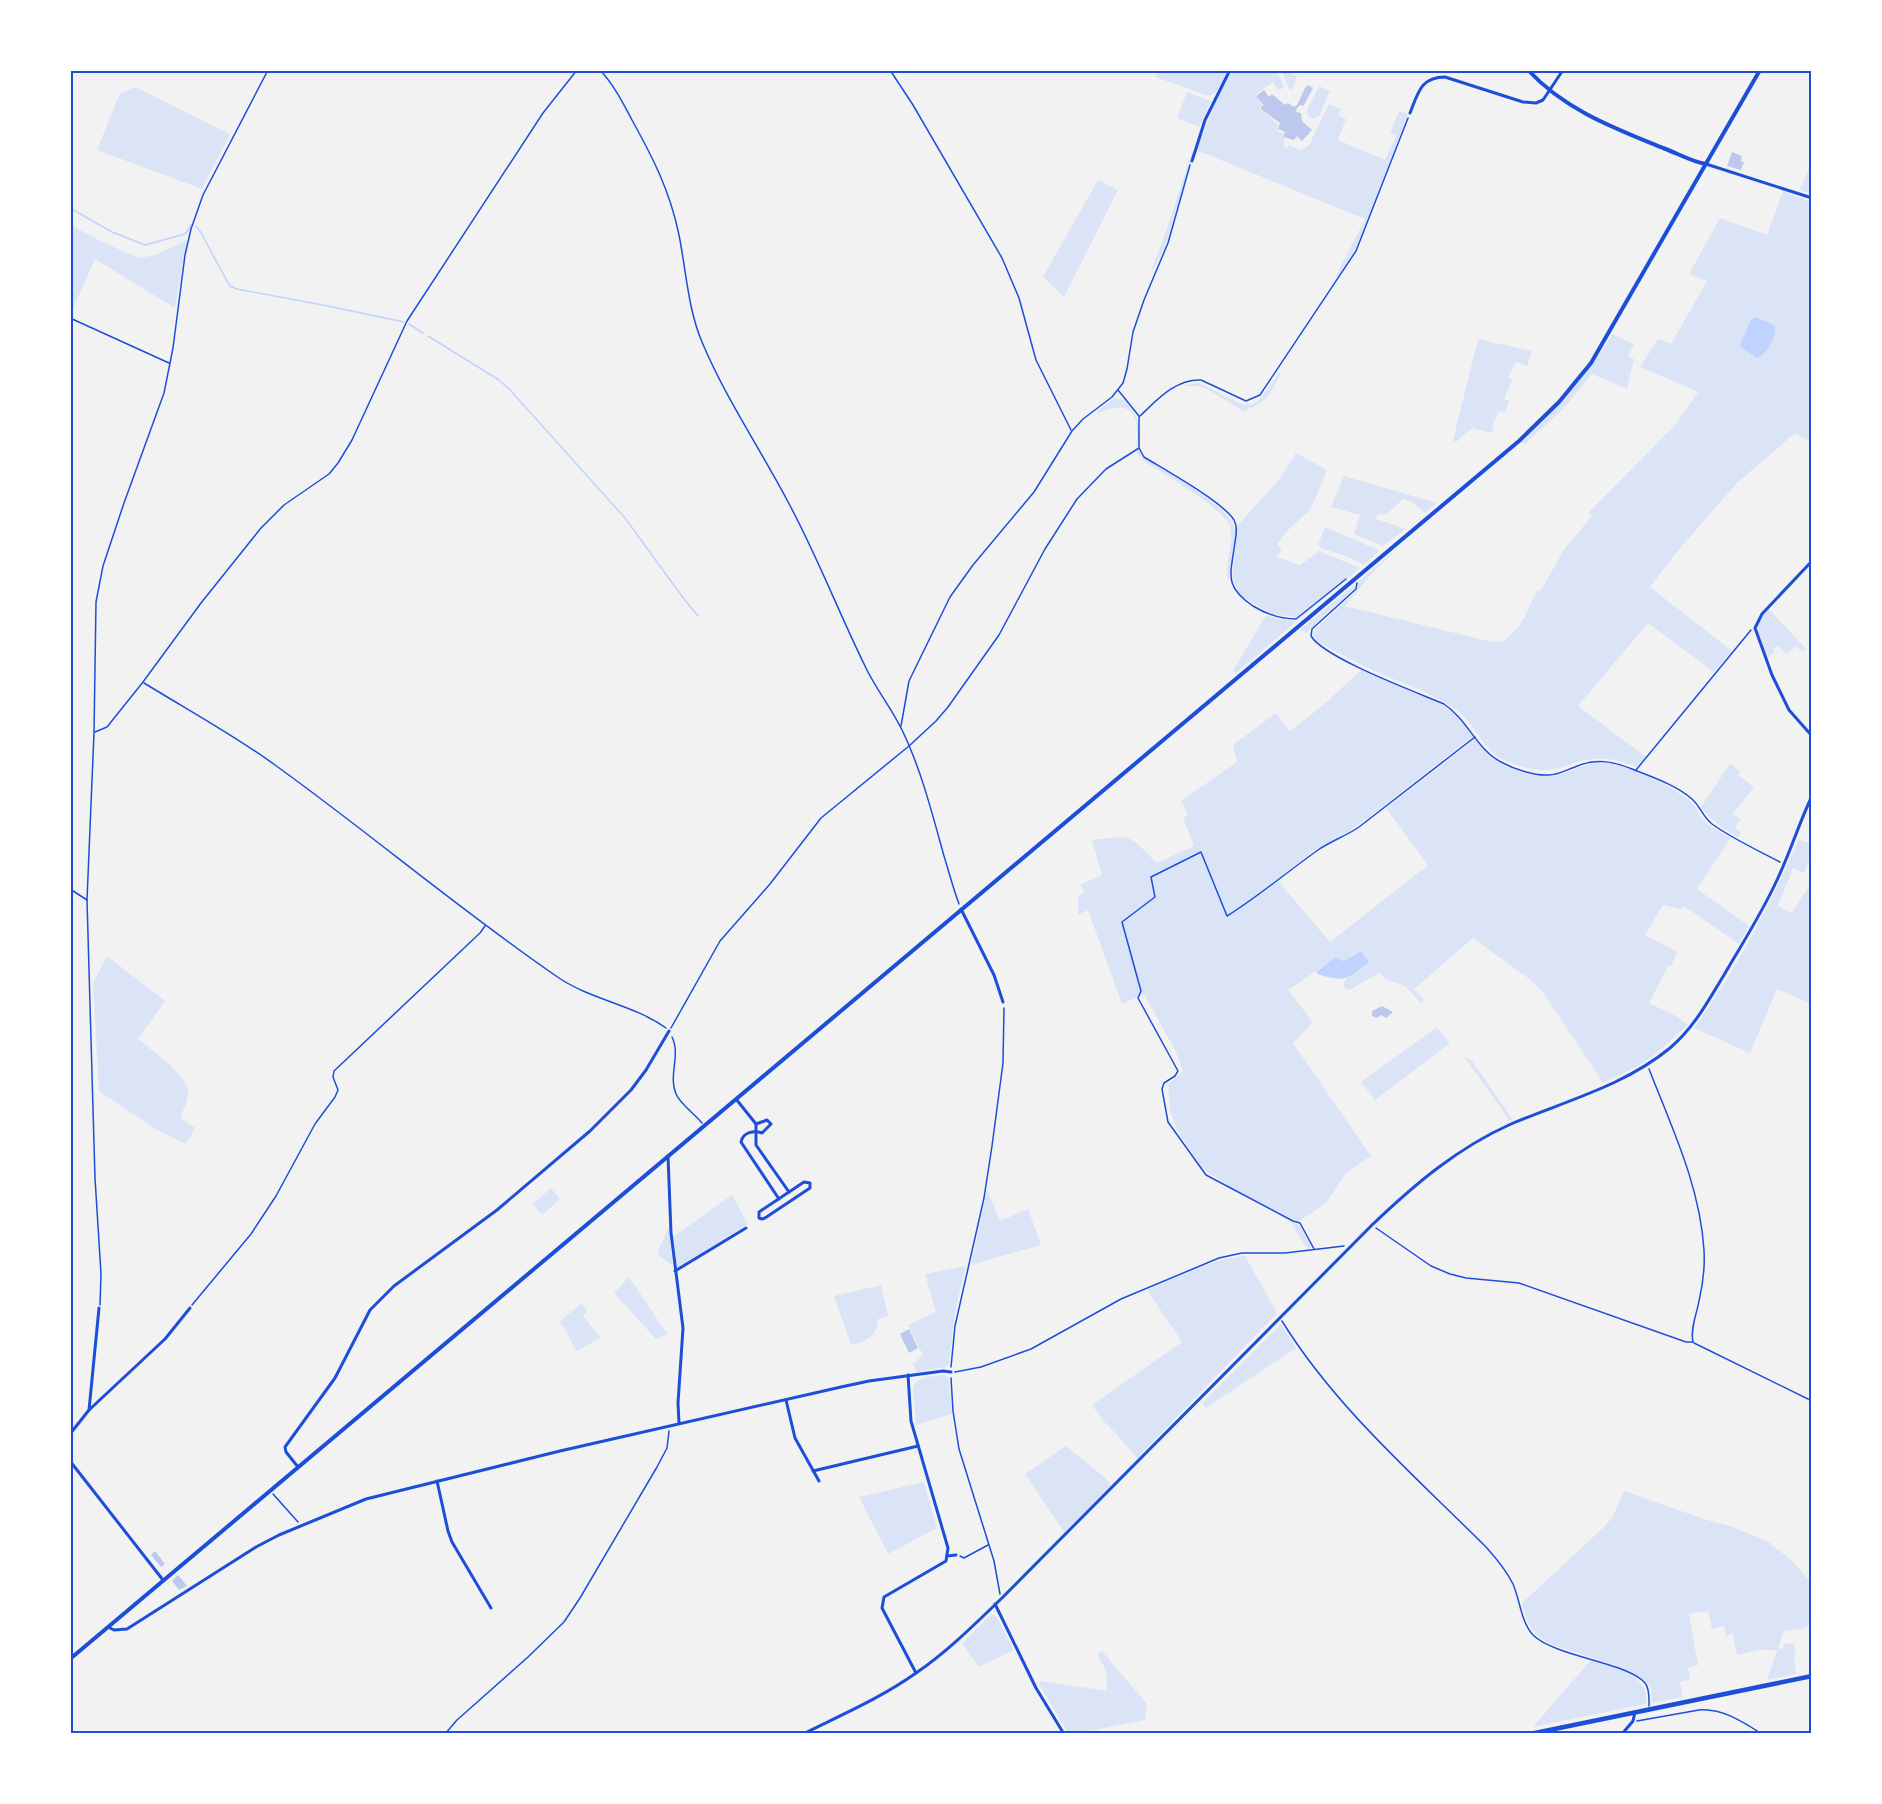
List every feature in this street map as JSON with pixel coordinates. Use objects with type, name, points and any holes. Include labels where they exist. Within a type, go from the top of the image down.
[{"type":"main road","points":[[1528,70],[1566,103],[1599,122],[1706,164]]},
{"type":"main road","points":[[70,1659],[1519,441],[1547,415],[1591,363],[1611,332],[1760,70]]},
{"type":"main road","points":[[1530,1734],[1812,1676]]},
{"type":"street","points":[[1191,161],[1204,120],[1230,70]]},
{"type":"street","points":[[1410,113],[1422,86],[1436,77],[1445,77],[1523,102],[1536,103],[1543,100],[1563,70]]},
{"type":"street","points":[[1706,164],[1812,198]]},
{"type":"street","points":[[1812,561],[1762,614],[1755,628],[1789,710],[1812,736]]},
{"type":"street","points":[[803,1734],[875,1698],[916,1673],[952,1645],[996,1604],[1372,1225],[1420,1180],[1469,1146],[1509,1125],[1620,1080],[1647,1065],[1677,1041],[1700,1015],[1755,922],[1784,864],[1812,796]]},
{"type":"street","points":[[961,909],[994,975],[1003,1002]]},
{"type":"street","points":[[298,1467],[286,1452],[285,1447],[335,1378],[370,1310],[394,1286],[497,1210],[590,1131],[631,1090],[669,1031]]},
{"type":"street","points":[[736,1099],[756,1124],[756,1145],[789,1192]]},
{"type":"street","points":[[756,1124],[767,1120],[771,1125],[762,1133],[750,1132],[742,1138],[741,1142],[779,1198]]},
{"type":"street","points":[[668,1156],[671,1233],[683,1328],[678,1403],[679,1424]]},
{"type":"street","points":[[804,1182],[810,1183],[810,1188],[765,1218],[759,1218],[759,1212],[789,1192],[804,1182]]},
{"type":"street","points":[[675,1271],[746,1228]]},
{"type":"street","points":[[89,1410],[99,1308]]},
{"type":"street","points":[[70,1434],[89,1410],[159,1346],[190,1308]]},
{"type":"street","points":[[108,1627],[114,1630],[126,1629],[256,1547],[366,1499],[669,1425],[869,1381],[943,1371],[951,1372]]},
{"type":"street","points":[[908,1376],[911,1420],[948,1548],[946,1561],[940,1566],[884,1597],[882,1601],[882,1608],[916,1673]]},
{"type":"street","points":[[786,1400],[795,1438],[819,1481]]},
{"type":"street","points":[[813,1471],[918,1446]]},
{"type":"street","points":[[70,1461],[164,1581]]},
{"type":"street","points":[[437,1480],[452,1542],[491,1608]]},
{"type":"street","points":[[947,1556],[956,1555]]},
{"type":"street","points":[[996,1604],[1036,1688],[1065,1734]]},
{"type":"street","points":[[1622,1734],[1635,1718],[1635,1712]]},
{"type":"path","points":[[99,1308],[101,1274],[95,1178],[87,900],[94,733],[96,602],[99,583],[124,502],[165,393],[185,255],[203,195],[268,70]]},
{"type":"path","points":[[94,733],[107,727],[261,528],[289,502],[329,474],[338,463],[352,440],[407,321],[543,113],[577,70]]},
{"type":"path","points":[[600,70],[618,94],[658,167],[667,189],[691,302],[699,333],[710,360],[788,500],[867,672],[901,727],[922,781],[961,909]]},
{"type":"path","points":[[890,70],[913,105],[1002,258],[1019,298],[1036,360],[1072,431]]},
{"type":"path","points":[[1139,416],[1174,387],[1192,380],[1201,380],[1246,401],[1260,395],[1356,251],[1410,113]]},
{"type":"path","points":[[901,727],[909,681],[950,597],[973,565],[1034,492],[1072,431],[1083,419],[1112,397],[1126,376],[1132,332],[1168,243],[1191,161]]},
{"type":"path","points":[[70,318],[170,363]]},
{"type":"path","points":[[1118,390],[1139,416],[1139,448],[1144,457],[1222,507],[1234,521],[1237,530],[1230,576],[1237,593],[1257,608],[1274,616],[1296,619],[1346,579]]},
{"type":"path","points":[[669,1031],[720,941],[770,884],[821,818],[909,746],[948,707],[991,648],[1045,549],[1077,499],[1106,469],[1139,448]]},
{"type":"path","points":[[1357,577],[1356,589],[1312,629],[1311,636],[1318,645],[1352,664],[1444,704],[1455,711],[1493,758],[1530,772],[1550,775],[1597,761],[1619,764],[1687,794],[1710,822],[1784,864]]},
{"type":"path","points":[[1635,770],[1750,631],[1755,628]]},
{"type":"path","points":[[143,682],[274,764],[486,926],[570,985],[663,1026],[669,1031],[675,1046],[673,1083],[675,1093],[704,1126]]},
{"type":"path","points":[[1314,1250],[1300,1223],[1275,1213],[1206,1175],[1168,1122],[1162,1089],[1164,1083],[1175,1076],[1178,1071],[1138,998],[1141,990],[1122,922],[1155,897],[1151,877],[1201,852],[1227,916],[1257,898],[1322,848],[1342,838],[1475,736]]},
{"type":"path","points":[[70,889],[87,900]]},
{"type":"path","points":[[190,1308],[250,1234],[276,1196],[315,1124],[335,1097],[338,1090],[333,1077],[334,1071],[486,926]]},
{"type":"path","points":[[1002,1598],[994,1561],[959,1449],[953,1411],[951,1372],[955,1326],[984,1198],[1004,1063],[1003,1002]]},
{"type":"path","points":[[1647,1065],[1690,1175],[1701,1220],[1704,1251],[1703,1284],[1692,1332],[1693,1342],[1697,1346],[1812,1401]]},
{"type":"path","points":[[1372,1225],[1431,1266],[1450,1274],[1466,1278],[1519,1283],[1686,1342],[1693,1342]]},
{"type":"path","points":[[951,1372],[981,1367],[1031,1349],[1121,1299],[1219,1258],[1242,1253],[1350,1247]]},
{"type":"path","points":[[1281,1318],[1314,1368],[1342,1400],[1499,1563],[1512,1584],[1531,1633],[1554,1648],[1609,1664],[1640,1678],[1648,1690],[1649,1710]]},
{"type":"path","points":[[445,1734],[564,1622],[667,1448],[669,1425]]},
{"type":"path","points":[[271,1491],[301,1526]]},
{"type":"path","points":[[956,1555],[964,1558],[989,1545]]},
{"type":"path","points":[[1633,1721],[1643,1722],[1709,1710],[1727,1715],[1761,1734]]},
{"type":"shaded area","points":[[1159,70],[1228,71],[1218,89],[1209,96],[1155,77]]},
{"type":"shaded area","points":[[1232,71],[1277,71],[1284,88],[1278,90],[1273,82],[1255,95],[1262,105],[1259,108],[1278,124],[1277,131],[1283,133],[1285,148],[1290,145],[1301,151],[1309,145],[1329,104],[1341,109],[1338,115],[1346,119],[1338,140],[1385,160],[1396,136],[1390,133],[1399,111],[1408,114],[1363,231],[1338,277],[1336,276],[1365,219],[1196,150],[1215,103]]},
{"type":"shaded area","points":[[1282,71],[1290,71],[1297,76],[1292,90],[1289,89]]},
{"type":"shaded area","points":[[1319,86],[1330,91],[1319,116],[1313,119],[1308,116],[1307,109]]},
{"type":"shaded area","points":[[136,87],[230,134],[202,189],[97,150],[120,93]]},
{"type":"shaded area","points":[[1187,92],[1211,101],[1199,127],[1177,118]]},
{"type":"shaded area","points":[[1192,152],[1194,152],[1166,244],[1154,269],[1152,268]]},
{"type":"shaded area","points":[[1811,164],[1811,194],[1800,190]]},
{"type":"shaded area","points":[[1098,180],[1118,190],[1064,297],[1043,277]]},
{"type":"shaded area","points":[[1783,191],[1811,202],[1811,442],[1795,433],[1737,483],[1676,553],[1650,587],[1732,651],[1714,672],[1648,623],[1578,706],[1646,757],[1636,767],[1606,759],[1590,759],[1543,770],[1526,768],[1508,762],[1485,744],[1462,714],[1454,708],[1429,694],[1366,667],[1315,640],[1312,635],[1315,630],[1357,590],[1358,585],[1306,633],[1300,630],[1403,544],[1374,571],[1345,606],[1484,640],[1498,642],[1509,637],[1517,629],[1537,590],[1540,592],[1565,548],[1592,516],[1588,513],[1676,424],[1698,392],[1640,367],[1658,339],[1671,344],[1707,281],[1689,274],[1720,218],[1767,235]]},
{"type":"shaded area","points":[[71,225],[139,258],[156,255],[187,240],[175,308],[95,259],[71,313]]},
{"type":"shaded area","points":[[1613,334],[1634,345],[1628,356],[1634,359],[1627,389],[1592,374],[1566,406],[1525,444],[1522,442],[1571,391]]},
{"type":"shaded area","points":[[1478,339],[1532,351],[1527,366],[1516,362],[1508,378],[1512,380],[1504,399],[1509,401],[1505,412],[1499,411],[1492,426],[1494,428],[1492,433],[1472,428],[1456,442],[1453,440]]},
{"type":"shaded area","points":[[1279,373],[1281,374],[1270,393],[1257,405],[1243,411],[1207,389],[1198,386],[1181,386],[1199,383],[1244,405],[1253,404],[1260,399]]},
{"type":"shaded area","points":[[1115,398],[1124,400],[1136,416],[1140,437],[1135,449],[1137,444],[1136,421],[1130,411],[1125,408],[1113,408],[1099,413],[1097,411]]},
{"type":"shaded area","points":[[1139,450],[1146,459],[1212,502],[1232,522],[1235,537],[1229,582],[1227,568],[1231,534],[1226,519],[1205,501],[1143,460],[1136,452]]},
{"type":"shaded area","points":[[1296,453],[1327,470],[1311,509],[1289,529],[1277,544],[1282,549],[1277,557],[1300,565],[1319,551],[1360,568],[1301,618],[1272,614],[1261,608],[1239,594],[1232,577],[1238,525],[1278,481]]},
{"type":"shaded area","points":[[1344,476],[1437,503],[1425,513],[1412,502],[1403,499],[1387,514],[1377,515],[1376,519],[1406,529],[1383,546],[1354,534],[1360,515],[1331,507]]},
{"type":"shaded area","points":[[1325,527],[1379,551],[1364,565],[1349,557],[1321,548],[1318,545]]},
{"type":"shaded area","points":[[1769,609],[1806,649],[1802,652],[1796,646],[1786,654],[1778,646],[1773,650],[1775,652],[1767,658],[1757,629],[1760,620]]},
{"type":"shaded area","points":[[1266,615],[1277,619],[1297,621],[1236,673],[1233,671]]},
{"type":"shaded area","points":[[1361,670],[1449,709],[1490,756],[1507,767],[1529,774],[1546,776],[1558,775],[1593,763],[1609,763],[1664,784],[1691,802],[1707,823],[1731,838],[1697,889],[1749,926],[1739,944],[1684,906],[1681,909],[1663,905],[1645,935],[1677,952],[1649,1003],[1676,1016],[1688,1025],[1653,1056],[1603,1083],[1542,991],[1473,938],[1414,989],[1424,1000],[1421,1003],[1405,986],[1388,980],[1379,973],[1351,989],[1346,989],[1343,985],[1346,979],[1369,962],[1356,953],[1343,961],[1336,958],[1288,990],[1313,1022],[1293,1043],[1371,1156],[1346,1173],[1326,1203],[1298,1222],[1231,1188],[1202,1168],[1178,1132],[1170,1110],[1168,1085],[1183,1071],[1176,1052],[1144,994],[1122,1004],[1088,910],[1078,915],[1078,896],[1085,891],[1080,885],[1102,875],[1092,840],[1115,837],[1129,839],[1140,846],[1157,863],[1194,846],[1183,818],[1188,814],[1181,801],[1237,762],[1233,745],[1276,713],[1290,731],[1322,706]],"holes":[[[1467,741],[1469,744],[1386,808],[1428,865],[1330,942],[1278,881],[1260,895],[1313,851],[1348,832]]]},
{"type":"shaded area","points":[[1730,764],[1740,771],[1738,775],[1754,787],[1733,814],[1741,819],[1735,828],[1741,833],[1738,837],[1713,821],[1701,807]]},
{"type":"shaded area","points":[[1799,839],[1811,844],[1811,856],[1804,873],[1793,868],[1778,906],[1792,913],[1811,883],[1811,1004],[1777,989],[1750,1053],[1694,1028],[1724,983],[1751,936]]},
{"type":"shaded area","points":[[107,956],[165,1001],[138,1039],[177,1072],[187,1088],[188,1095],[180,1118],[195,1128],[186,1144],[157,1130],[99,1091],[93,983]]},
{"type":"shaded area","points":[[1437,1027],[1450,1043],[1375,1100],[1361,1082]]},
{"type":"shaded area","points":[[1464,1056],[1472,1061],[1513,1120],[1510,1121]]},
{"type":"shaded area","points":[[551,1188],[560,1199],[542,1215],[533,1204]]},
{"type":"shaded area","points":[[987,1189],[1000,1221],[1028,1209],[1041,1245],[971,1265]]},
{"type":"shaded area","points":[[732,1195],[748,1224],[677,1268],[673,1237]]},
{"type":"shaded area","points":[[1290,1221],[1299,1225],[1311,1248],[1307,1249]]},
{"type":"shaded area","points":[[668,1228],[669,1230],[673,1266],[657,1254]]},
{"type":"shaded area","points":[[1245,1256],[1277,1313],[1137,1458],[1092,1405],[1182,1342],[1147,1290],[1207,1265]]},
{"type":"shaded area","points":[[966,1266],[955,1312],[949,1365],[917,1372],[913,1364],[923,1355],[908,1325],[936,1312],[925,1274]]},
{"type":"shaded area","points":[[629,1277],[667,1334],[656,1339],[614,1293]]},
{"type":"shaded area","points":[[881,1285],[888,1316],[878,1319],[870,1337],[851,1345],[834,1296]]},
{"type":"shaded area","points":[[582,1303],[587,1311],[583,1316],[601,1338],[576,1351],[559,1322]]},
{"type":"shaded area","points":[[1281,1324],[1296,1348],[1206,1408],[1202,1403]]},
{"type":"shaded area","points":[[945,1375],[949,1379],[952,1414],[916,1425],[913,1389],[915,1384],[921,1379]]},
{"type":"shaded area","points":[[1066,1446],[1111,1485],[1064,1532],[1025,1474]]},
{"type":"shaded area","points":[[924,1482],[937,1528],[888,1554],[859,1497]]},
{"type":"shaded area","points":[[1624,1491],[1730,1526],[1767,1541],[1790,1559],[1811,1582],[1811,1625],[1802,1629],[1784,1631],[1778,1648],[1782,1650],[1785,1643],[1794,1644],[1796,1674],[1767,1680],[1777,1650],[1759,1650],[1737,1655],[1733,1634],[1726,1636],[1724,1626],[1712,1629],[1708,1611],[1689,1614],[1698,1665],[1688,1668],[1690,1679],[1680,1682],[1683,1697],[1652,1703],[1651,1688],[1641,1678],[1615,1665],[1553,1645],[1535,1633],[1522,1603],[1606,1525],[1613,1516]]},
{"type":"shaded area","points":[[992,1614],[997,1617],[1014,1650],[979,1667],[962,1643]]},
{"type":"shaded area","points":[[1102,1651],[1147,1704],[1145,1720],[1079,1733],[1068,1733],[1039,1684],[1041,1681],[1107,1691],[1106,1670],[1097,1655]]},
{"type":"shaded area","points":[[1591,1660],[1620,1670],[1637,1679],[1646,1694],[1646,1704],[1533,1727]]},
{"type":"water","points":[[1756,317],[1775,326],[1770,345],[1765,353],[1757,358],[1740,346],[1750,321]]},
{"type":"water","points":[[1361,951],[1369,962],[1348,977],[1338,979],[1319,975],[1316,972],[1336,957],[1343,961]]},
{"type":"building","points":[[1308,85],[1313,88],[1303,106],[1300,105],[1296,112],[1301,113],[1302,121],[1312,130],[1302,141],[1297,136],[1294,140],[1283,137],[1285,132],[1278,129],[1280,123],[1261,109],[1261,106],[1264,106],[1256,96],[1264,90],[1269,97],[1272,94],[1285,105],[1288,103],[1294,107]]},
{"type":"building","points":[[1732,152],[1742,156],[1741,161],[1744,162],[1741,170],[1727,166]]},
{"type":"building","points":[[1382,1006],[1393,1012],[1386,1018],[1381,1015],[1377,1018],[1372,1016],[1372,1011]]},
{"type":"building","points":[[909,1329],[918,1348],[909,1353],[900,1334]]},
{"type":"building","points":[[155,1551],[165,1564],[161,1567],[151,1555]]},
{"type":"building","points":[[178,1575],[187,1586],[179,1590],[172,1581]]},
{"type":"waterway","points":[[70,208],[112,232],[145,245],[185,234],[191,225]]},
{"type":"waterway","points":[[196,226],[230,286],[404,322]]},
{"type":"waterway","points":[[409,324],[423,333]]},
{"type":"waterway","points":[[428,336],[499,380],[510,390],[625,518],[698,616]]}]
